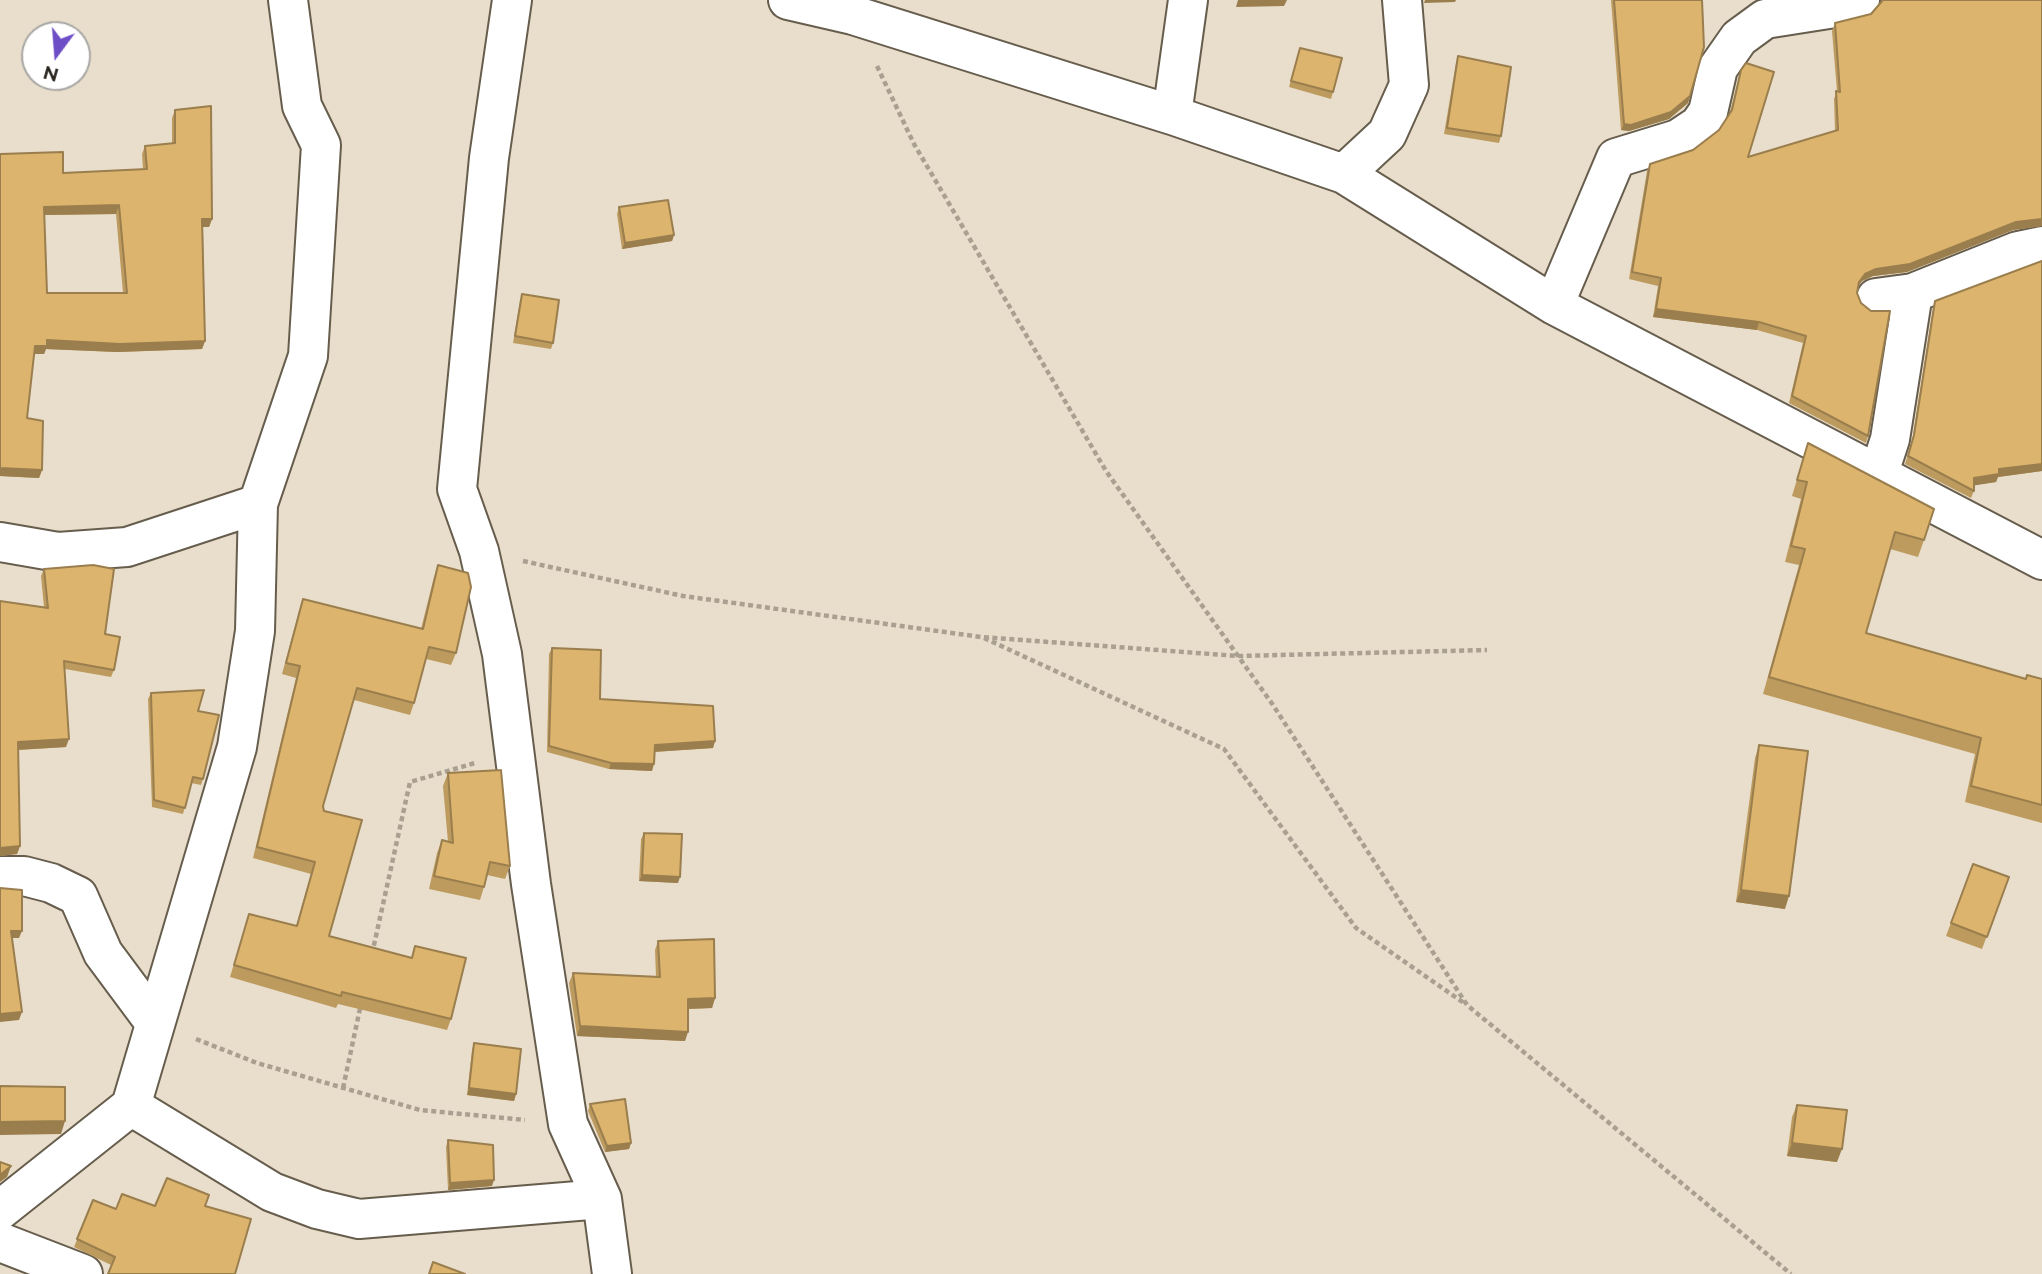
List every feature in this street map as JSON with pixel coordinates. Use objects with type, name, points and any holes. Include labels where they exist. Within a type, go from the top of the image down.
[{"type":"street","points":[[0,1210],[131,1106],[237,747],[255,631],[258,505],[308,356],[321,145],[302,106],[288,0]]},
{"type":"street","points":[[512,0],[489,158],[457,489],[479,551],[502,654],[531,884],[568,1124],[602,1199],[612,1274]]},
{"type":"street","points":[[788,0],[853,15],[1172,115],[1344,174],[1554,305],[2042,560]]},
{"type":"street","points":[[1172,115],[1188,0]]},
{"type":"street","points":[[1344,174],[1387,134],[1409,85],[1402,0]]},
{"type":"street","points":[[1554,305],[1616,158],[1678,139],[1699,125],[1708,112],[1718,68],[1739,38],[1765,19],[1853,5],[1860,0]]},
{"type":"street","points":[[1876,298],[1913,293],[2018,251],[2042,246]]},
{"type":"street","points":[[1878,476],[1890,439],[1913,293]]},
{"type":"street","points":[[0,542],[58,552],[127,547],[258,505]]},
{"type":"street","points":[[0,876],[42,881],[78,896],[103,953],[155,1023]]},
{"type":"street","points":[[131,1106],[272,1192],[317,1209],[359,1219],[602,1199]]},
{"type":"street","points":[[0,1242],[83,1274]]},
{"type":"path","points":[[853,15],[914,145],[1106,471],[1238,656],[1467,1005]]},
{"type":"path","points":[[479,551],[683,596],[981,637],[1238,656],[1487,650]]},
{"type":"path","points":[[981,637],[1224,749],[1356,928],[1467,1005],[1791,1274]]},
{"type":"path","points":[[372,955],[410,782],[516,751]]},
{"type":"path","points":[[343,1088],[363,995]]},
{"type":"path","points":[[155,1023],[257,1063],[420,1110],[568,1124]]},
{"type":"building","points":[[1614,0],[1702,0],[1704,47],[1690,96],[1671,112],[1631,125],[1624,124]]},
{"type":"building","points":[[1883,0],[2042,0],[2042,219],[2016,222],[1910,264],[1876,269],[1865,274],[1859,282],[1857,293],[1861,303],[1871,311],[1890,311],[1868,436],[1792,396],[1806,336],[1759,322],[1656,309],[1661,278],[1632,272],[1650,164],[1693,150],[1719,130],[1732,110],[1741,70],[1746,63],[1774,72],[1748,157],[1838,130],[1836,91],[1840,92],[1835,23],[1871,14]]},
{"type":"building","points":[[1300,48],[1342,58],[1333,92],[1291,81]]},
{"type":"building","points":[[1458,56],[1511,67],[1501,136],[1447,128]]},
{"type":"building","points":[[211,106],[212,219],[202,219],[205,341],[120,344],[47,340],[47,346],[35,346],[27,418],[43,421],[42,470],[0,468],[0,154],[63,152],[63,173],[147,169],[145,146],[175,143],[175,110]],"holes":[[[119,205],[127,293],[47,293],[44,207]]]},
{"type":"building","points":[[668,200],[674,235],[625,243],[619,207]]},
{"type":"building","points":[[2042,261],[2042,464],[1999,469],[1999,474],[1974,478],[1974,491],[1908,456],[1914,435],[1935,301]]},
{"type":"building","points":[[522,294],[559,300],[553,343],[515,336]]},
{"type":"building","points":[[1808,443],[1934,509],[1924,540],[1895,532],[1866,633],[2026,679],[2027,675],[2042,679],[2042,805],[1971,786],[1981,738],[1769,677],[1805,549],[1791,546],[1807,482],[1797,480]]},
{"type":"building","points":[[93,565],[114,569],[105,634],[120,637],[114,670],[64,661],[69,739],[18,742],[20,846],[0,848],[0,601],[48,608],[44,569]]},
{"type":"building","points":[[438,565],[468,573],[471,587],[456,653],[429,647],[414,703],[357,688],[323,806],[324,811],[362,820],[329,936],[412,958],[415,946],[466,958],[451,1019],[342,992],[341,996],[234,965],[249,914],[297,926],[315,862],[257,847],[300,666],[286,663],[303,599],[423,629]]},
{"type":"building","points":[[552,648],[601,650],[600,699],[713,706],[715,741],[655,745],[654,764],[611,763],[549,746]]},
{"type":"building","points":[[204,690],[198,711],[219,715],[203,779],[193,777],[185,808],[154,800],[151,693]]},
{"type":"building","points":[[1759,745],[1808,751],[1789,896],[1741,890]]},
{"type":"building","points":[[501,770],[510,866],[490,862],[484,887],[434,876],[442,840],[453,843],[448,773]]},
{"type":"building","points":[[644,833],[682,834],[680,877],[642,875]]},
{"type":"building","points":[[1973,864],[2009,877],[1987,937],[1951,923]]},
{"type":"building","points":[[0,888],[22,890],[22,931],[11,931],[22,1012],[0,1014]]},
{"type":"building","points":[[714,939],[715,998],[688,999],[688,1032],[580,1026],[573,973],[660,977],[658,941]]},
{"type":"building","points":[[474,1043],[521,1049],[516,1094],[469,1088]]},
{"type":"building","points":[[0,1086],[65,1087],[65,1121],[0,1122]]},
{"type":"building","points":[[625,1099],[631,1143],[607,1146],[590,1104]]},
{"type":"building","points":[[1797,1105],[1847,1110],[1842,1149],[1792,1143]]},
{"type":"building","points":[[448,1140],[493,1145],[494,1180],[450,1183]]},
{"type":"building","points":[[0,1162],[11,1166],[0,1175]]},
{"type":"building","points":[[167,1178],[209,1195],[205,1206],[251,1219],[235,1274],[108,1274],[115,1257],[77,1239],[93,1200],[116,1209],[122,1194],[155,1206]]},
{"type":"building","points":[[433,1262],[465,1274],[429,1274]]}]
